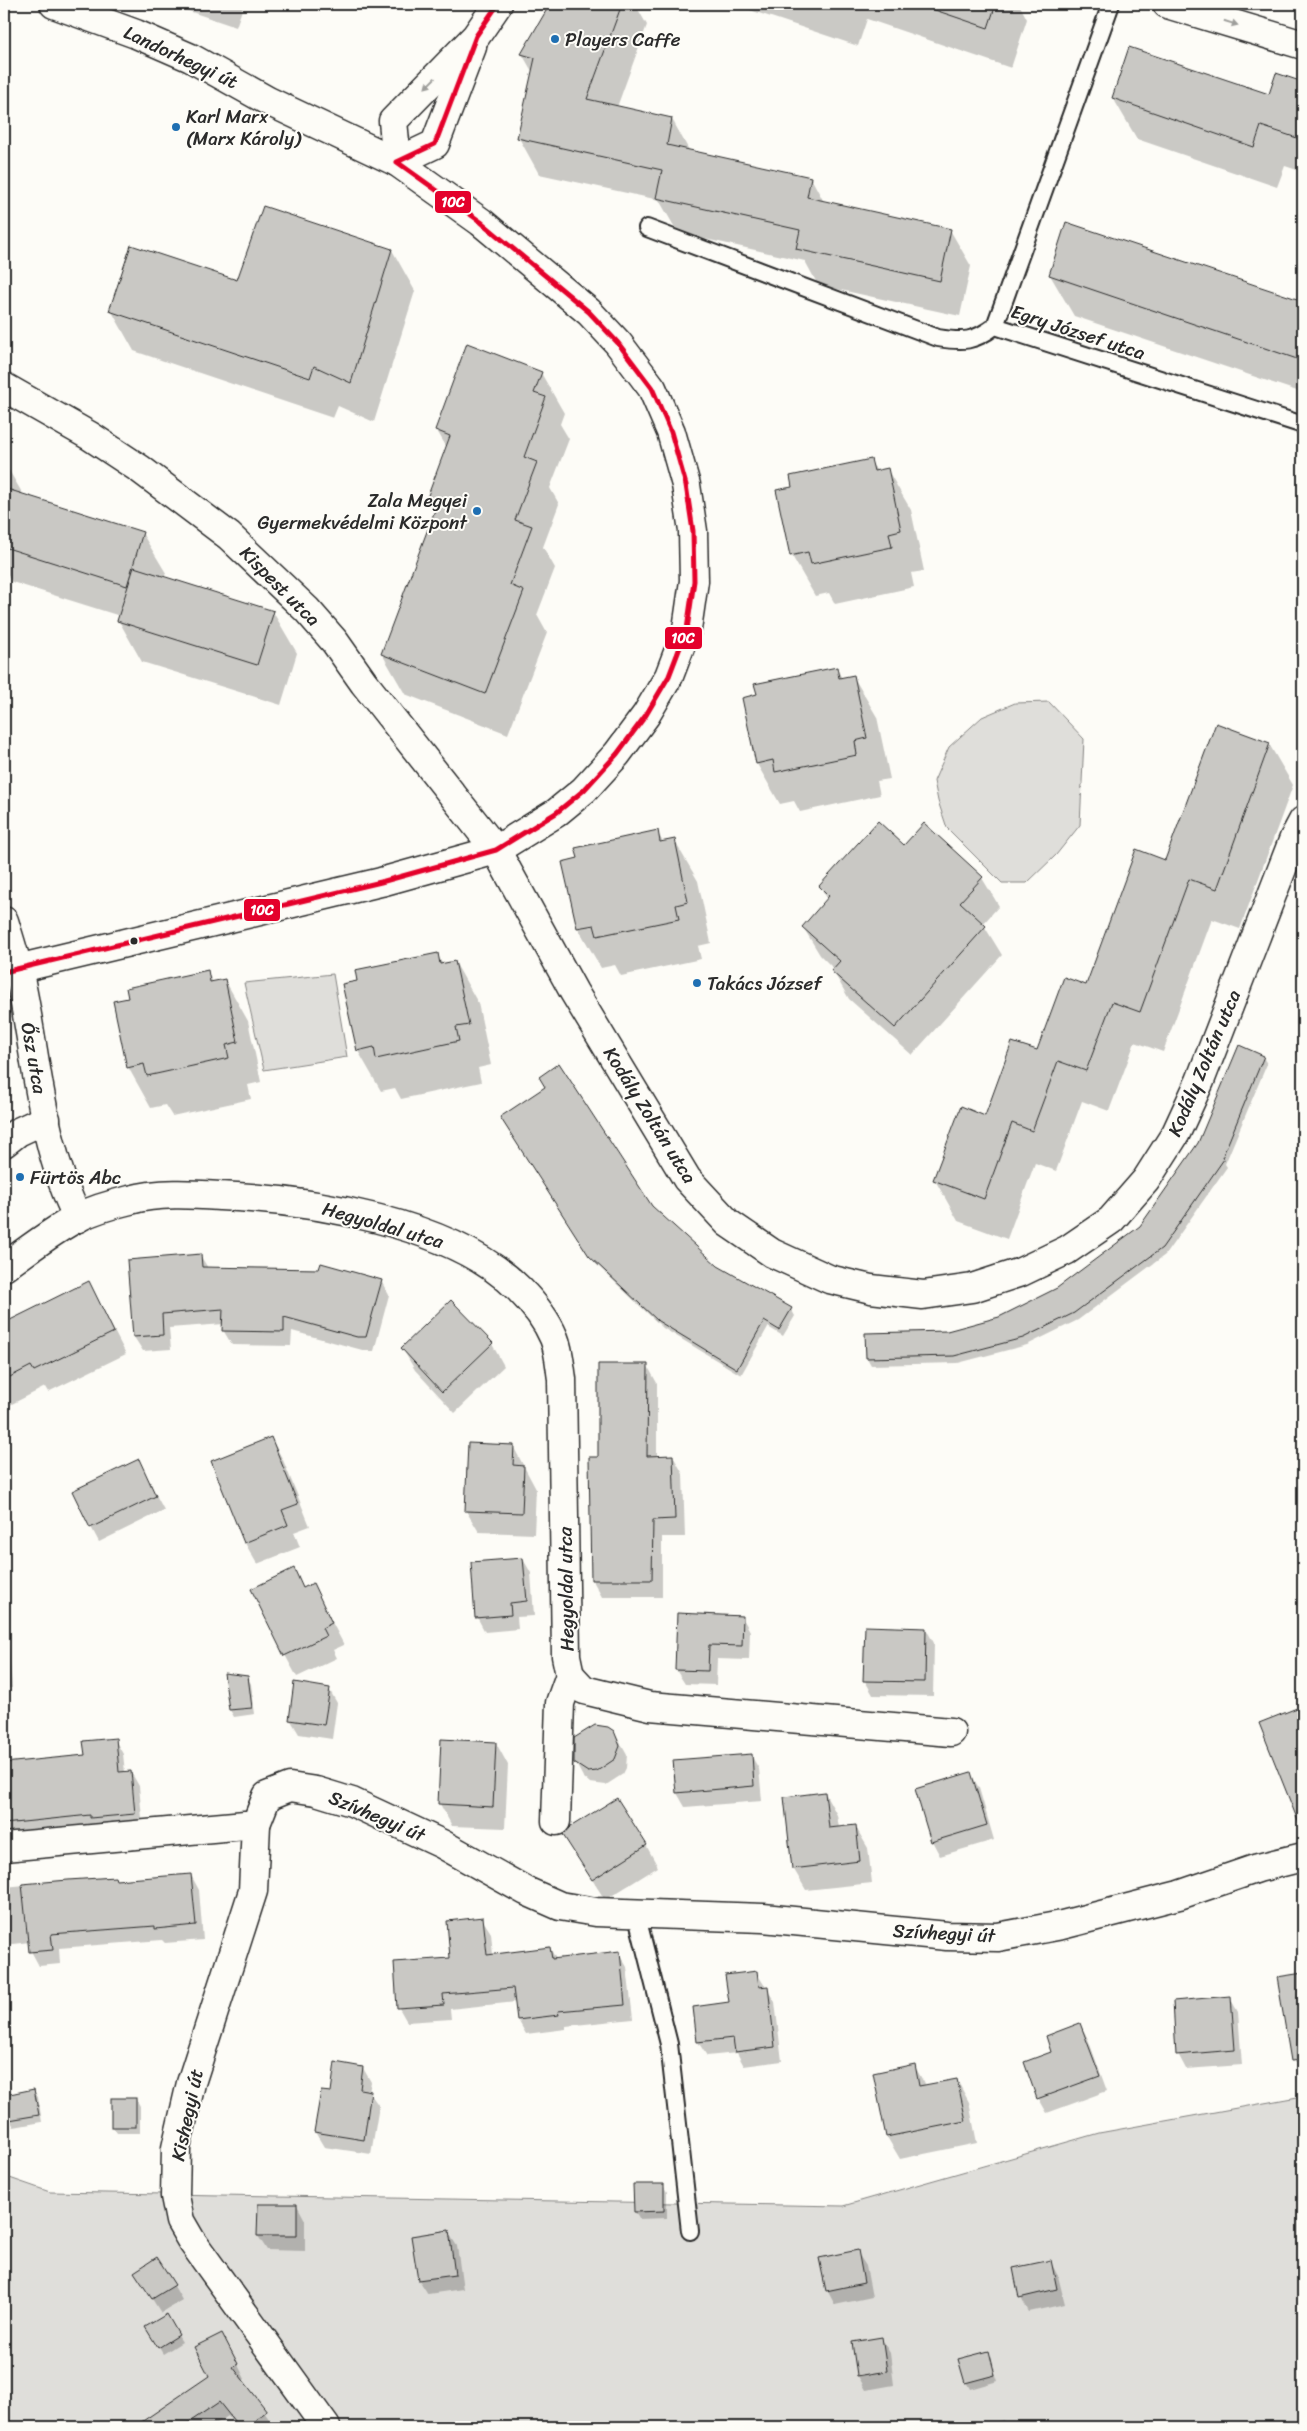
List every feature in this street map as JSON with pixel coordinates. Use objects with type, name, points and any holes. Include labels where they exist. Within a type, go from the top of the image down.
[{"type":"street","name":"Landorhegyi út","points":[[11,970],[381,882],[496,850],[556,813],[584,790],[618,754],[646,715],[669,676],[687,630],[694,582],[693,531],[686,485],[671,432],[652,388],[618,343],[589,312],[481,222],[397,162],[268,101],[191,58],[136,34],[54,4]]},
{"type":"street","points":[[476,36],[435,144],[397,162],[393,121],[476,36],[498,4]]},
{"type":"street","points":[[1167,4],[1303,44]]},
{"type":"street","name":"Kispest utca","points":[[4,386],[90,436],[140,469],[229,536],[274,576],[335,642],[364,683],[496,850]]},
{"type":"street","name":"Kodály Zoltán utca","points":[[496,850],[574,992],[687,1179],[728,1223],[772,1253],[829,1279],[871,1289],[922,1295],[972,1288],[1021,1272],[1067,1250],[1112,1220],[1146,1180],[1176,1133],[1200,1081],[1294,838],[1303,821]]},
{"type":"street","name":"Ősz utca","points":[[4,921],[11,970],[46,1119],[62,1182],[78,1218]]},
{"type":"street","name":"Ősz utca","points":[[4,1143],[18,1132],[46,1119]]},
{"type":"street","name":"Hegyoldal utca","points":[[4,1267],[78,1218],[132,1199],[184,1194],[288,1201],[337,1209],[415,1230],[451,1244],[487,1265],[518,1288],[540,1314],[554,1339],[562,1379],[566,1656],[570,1675],[584,1690],[650,1706],[951,1732]]},
{"type":"street","name":"Hegyoldal utca","points":[[556,1821],[560,1703],[570,1675]]},
{"type":"street","name":"Szívhegyi út","points":[[256,1824],[268,1796],[290,1787],[316,1791],[352,1802],[390,1818],[442,1844],[526,1891],[560,1906],[596,1912],[763,1918],[947,1936],[998,1937],[1062,1925],[1179,1895],[1258,1868],[1303,1857]]},
{"type":"street","points":[[4,1847],[256,1824]]},
{"type":"street","name":"Kishegyi út","points":[[256,1824],[253,1891],[191,2083],[176,2148],[174,2196],[180,2221],[191,2240],[326,2427]]},
{"type":"lane","points":[[995,326],[1111,4]]},
{"type":"lane","name":"Egry József utca","points":[[648,228],[938,338],[961,342],[981,336],[995,326],[1303,425]]},
{"type":"lane","points":[[636,1913],[669,2044],[690,2231]]},
{"type":"shaded area","points":[[1049,702],[1084,739],[1080,825],[1056,855],[1027,883],[1002,883],[947,828],[934,781],[949,747],[982,717],[1015,703]]},
{"type":"shaded area","points":[[333,974],[347,1057],[264,1070],[244,983]]},
{"type":"shaded area","points":[[1303,2096],[1303,2427],[4,2427],[4,2176],[50,2192],[843,2206],[1099,2133]]},
{"type":"building","points":[[550,4],[622,4],[587,99],[672,118],[667,145],[811,177],[807,197],[951,229],[940,281],[796,249],[800,230],[656,198],[662,170],[517,138],[535,58],[521,54]]},
{"type":"building","points":[[929,4],[996,4],[988,28],[929,8]]},
{"type":"building","points":[[1129,47],[1269,94],[1276,73],[1303,82],[1303,140],[1261,126],[1254,147],[1112,98]]},
{"type":"building","points":[[263,206],[392,249],[351,383],[314,366],[310,378],[109,311],[131,245],[237,280]]},
{"type":"building","points":[[1066,222],[1303,301],[1303,361],[1049,275]]},
{"type":"building","name":"Zala Megyei Gyermekvédelmi Központ","points":[[467,343],[542,372],[534,393],[546,397],[524,457],[537,462],[515,520],[532,526],[510,585],[524,591],[485,694],[381,654],[438,502],[427,498],[450,436],[435,430]]},
{"type":"building","points":[[871,459],[874,471],[888,468],[901,530],[889,533],[892,547],[811,564],[808,552],[790,556],[776,490],[792,487],[790,476]]},
{"type":"building","points":[[4,488],[143,532],[127,586],[4,547]]},
{"type":"building","points":[[134,567],[274,611],[257,665],[117,621]]},
{"type":"building","points":[[837,667],[839,678],[854,675],[867,738],[855,741],[857,755],[775,772],[773,760],[756,764],[742,698],[757,694],[754,684]]},
{"type":"building","points":[[1216,723],[1270,743],[1217,889],[1189,879],[1140,1012],[1112,1002],[1086,1071],[1058,1061],[1032,1131],[1012,1123],[984,1199],[933,1180],[961,1106],[985,1116],[1012,1042],[1037,1050],[1064,977],[1086,985],[1136,849],[1165,860]]},
{"type":"building","points":[[878,821],[904,845],[924,823],[983,877],[960,902],[986,926],[895,1028],[831,971],[840,961],[802,927],[829,896],[819,886]]},
{"type":"building","points":[[658,830],[660,842],[675,839],[688,902],[676,905],[679,919],[597,936],[594,925],[577,928],[562,862],[578,858],[575,848]]},
{"type":"building","points":[[438,953],[440,964],[455,961],[469,1025],[456,1027],[459,1041],[376,1059],[374,1047],[357,1051],[342,984],[357,981],[355,970]]},
{"type":"building","points":[[208,970],[210,982],[225,979],[238,1042],[226,1045],[229,1058],[147,1076],[144,1064],[127,1068],[113,1001],[128,998],[126,988]]},
{"type":"building","points":[[1239,1045],[1264,1056],[1222,1158],[1224,1159],[1162,1248],[1074,1313],[1023,1338],[954,1356],[866,1358],[865,1333],[947,1331],[999,1317],[1057,1288],[1140,1226],[1198,1143]]},
{"type":"building","points":[[559,1063],[652,1206],[718,1266],[792,1308],[779,1330],[764,1321],[737,1369],[658,1321],[589,1256],[500,1117],[545,1087],[539,1077]]},
{"type":"building","points":[[201,1254],[202,1267],[319,1269],[321,1263],[382,1280],[366,1337],[357,1337],[284,1317],[284,1332],[222,1331],[223,1309],[162,1314],[163,1335],[133,1337],[127,1260]]},
{"type":"building","points":[[89,1281],[114,1332],[34,1371],[31,1366],[4,1380],[4,1323]]},
{"type":"building","points":[[451,1300],[493,1343],[442,1392],[401,1348]]},
{"type":"building","points":[[598,1364],[648,1364],[647,1456],[673,1455],[675,1519],[653,1520],[652,1580],[591,1580],[589,1457],[598,1457]]},
{"type":"building","points":[[271,1437],[298,1504],[282,1510],[288,1525],[244,1543],[211,1461]]},
{"type":"building","points":[[468,1443],[514,1445],[513,1465],[524,1466],[522,1513],[465,1511]]},
{"type":"building","points":[[139,1459],[156,1496],[90,1528],[72,1491]]},
{"type":"building","points":[[523,1558],[527,1601],[510,1603],[511,1615],[475,1618],[471,1562]]},
{"type":"building","points":[[294,1568],[303,1588],[313,1583],[332,1623],[322,1628],[326,1636],[284,1656],[251,1589]]},
{"type":"building","points":[[677,1613],[743,1616],[742,1646],[709,1645],[708,1671],[675,1670]]},
{"type":"building","points":[[865,1626],[926,1628],[925,1682],[863,1681]]},
{"type":"building","points":[[224,1673],[248,1676],[252,1708],[229,1710]]},
{"type":"building","points":[[294,1682],[330,1688],[324,1725],[289,1720]]},
{"type":"building","points":[[1297,1708],[1303,1724],[1302,1831],[1259,1723]]},
{"type":"building","points":[[595,1725],[608,1727],[614,1731],[620,1746],[615,1759],[597,1771],[588,1772],[574,1763],[574,1738]]},
{"type":"building","points":[[116,1738],[119,1772],[131,1771],[135,1814],[90,1818],[90,1815],[4,1824],[4,1763],[85,1755],[83,1741]]},
{"type":"building","points":[[441,1739],[496,1742],[493,1807],[438,1804]]},
{"type":"building","points":[[752,1754],[754,1786],[676,1793],[673,1760]]},
{"type":"building","points":[[971,1772],[987,1825],[931,1842],[915,1789]]},
{"type":"building","points":[[825,1792],[829,1828],[856,1825],[860,1861],[792,1869],[784,1797]]},
{"type":"building","points":[[617,1798],[647,1845],[592,1880],[563,1835],[570,1827]]},
{"type":"building","points":[[191,1874],[196,1925],[155,1929],[155,1926],[51,1934],[53,1950],[29,1952],[22,1884],[115,1877],[116,1880]]},
{"type":"building","points":[[483,1917],[487,1955],[550,1947],[552,1959],[620,1951],[625,2005],[558,2011],[559,2015],[517,2020],[513,1988],[443,1994],[444,2005],[397,2008],[394,1962],[450,1958],[447,1921]]},
{"type":"building","points":[[757,1971],[759,1987],[768,1986],[775,2047],[735,2052],[733,2038],[697,2042],[693,2007],[729,2002],[725,1975]]},
{"type":"building","points":[[1303,1973],[1303,2060],[1291,2061],[1277,1977]]},
{"type":"building","points":[[1231,1996],[1235,2050],[1176,2055],[1173,2001]]},
{"type":"building","points":[[1080,2023],[1100,2076],[1037,2099],[1024,2062],[1051,2052],[1046,2036]]},
{"type":"building","points":[[335,2062],[363,2067],[360,2089],[371,2091],[364,2140],[314,2132],[321,2091],[331,2092]]},
{"type":"building","points":[[915,2064],[919,2086],[957,2079],[966,2121],[886,2137],[873,2073]]},
{"type":"building","points":[[34,2089],[39,2115],[9,2120],[5,2095]]},
{"type":"building","points":[[111,2098],[136,2098],[136,2127],[111,2127]]},
{"type":"building","points":[[633,2184],[664,2184],[664,2211],[634,2212]]},
{"type":"building","points":[[258,2204],[297,2204],[297,2236],[257,2236]]},
{"type":"building","points":[[449,2230],[455,2275],[418,2280],[411,2236]]},
{"type":"building","points":[[858,2250],[864,2283],[826,2291],[819,2258]]},
{"type":"building","points":[[157,2257],[175,2285],[152,2299],[134,2272]]},
{"type":"building","points":[[1051,2260],[1057,2289],[1019,2298],[1013,2268]]},
{"type":"building","points":[[167,2314],[179,2335],[158,2348],[145,2327]]},
{"type":"building","points":[[222,2333],[238,2364],[233,2367],[267,2411],[246,2427],[239,2427],[219,2402],[182,2427],[134,2427],[209,2376],[194,2347]]},
{"type":"building","points":[[882,2337],[887,2371],[857,2376],[852,2342]]},
{"type":"building","points":[[989,2351],[995,2375],[965,2383],[958,2359]]},
{"type":"transit line","name":"10C","points":[[4,972],[381,882],[496,850],[556,813],[584,790],[617,754],[646,715],[669,676],[687,629],[694,581],[693,531],[686,485],[671,432],[652,388],[618,343],[589,312],[481,222],[397,162],[435,144],[476,36],[498,4]]},
{"type":"place","name":"Players Caffe","points":[[555,39]]},
{"type":"place","name":"Karl Marx (Marx Károly)","points":[[176,127]]},
{"type":"place","name":"Zala Megyei Gyermekvédelmi Központ","points":[[477,511]]},
{"type":"place","name":"Takács József","points":[[697,983]]},
{"type":"place","name":"Fürtös Abc","points":[[20,1177]]}]
